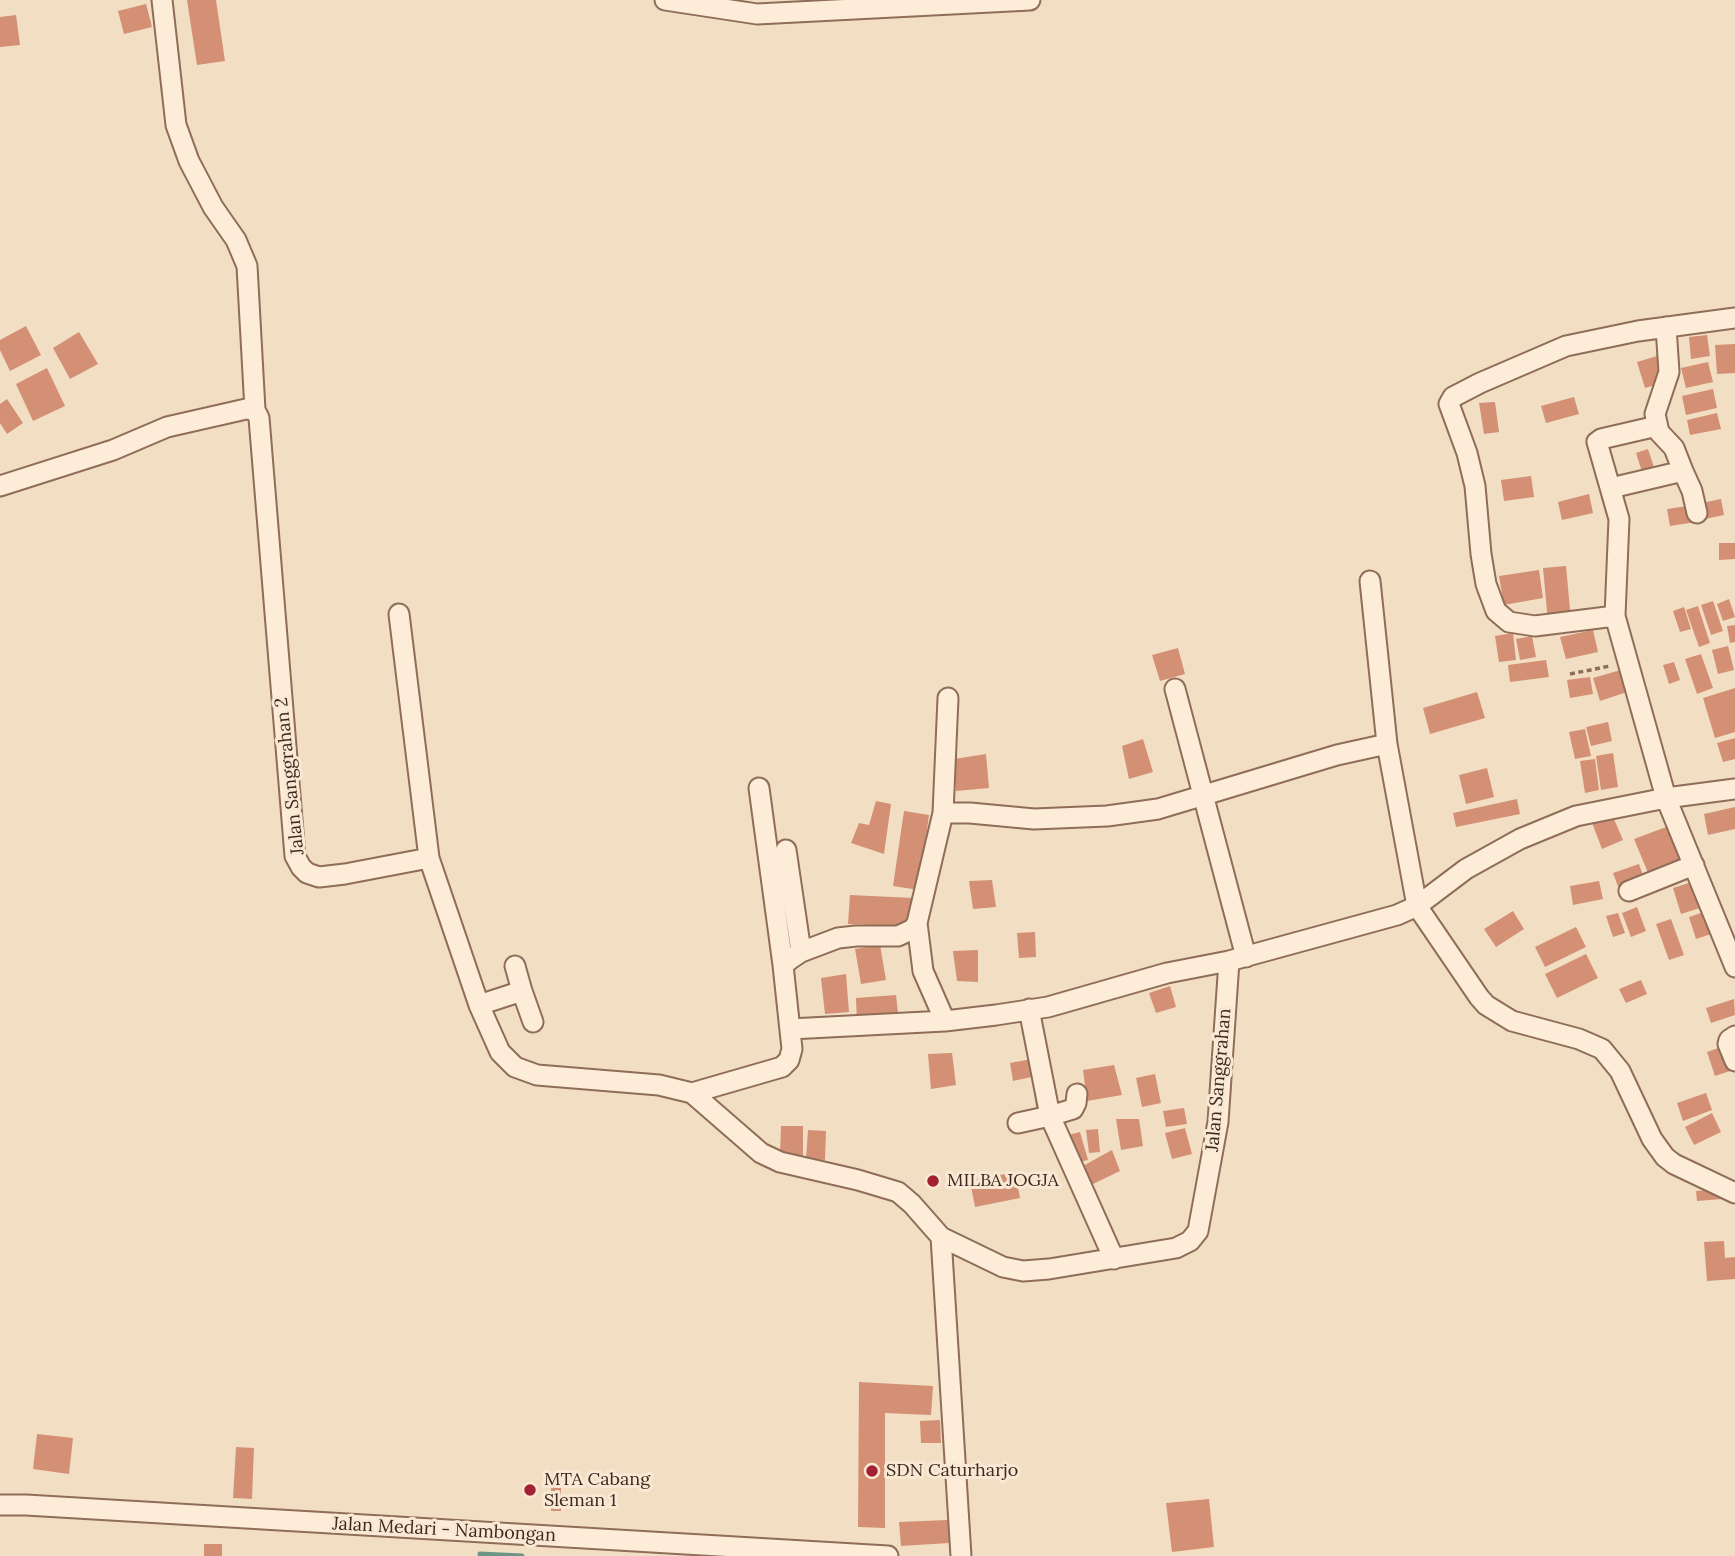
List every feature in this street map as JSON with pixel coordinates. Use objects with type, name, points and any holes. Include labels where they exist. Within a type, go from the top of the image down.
[{"type":"street","points":[[1,481],[113,450],[167,427],[246,409],[255,410],[247,266],[236,240],[213,207],[189,160],[176,125],[162,0]]},
{"type":"street","points":[[666,0],[757,13],[1030,0]]},
{"type":"street","points":[[1615,616],[1535,626],[1508,622],[1496,611],[1486,584],[1481,554],[1475,485],[1467,453],[1448,404],[1453,397],[1480,383],[1566,346],[1666,327],[1735,318]]},
{"type":"street","points":[[1666,327],[1669,373],[1656,407],[1657,426],[1659,432],[1674,447],[1692,491],[1697,513]]},
{"type":"street","name":"Jalan Sanggrahan 2","points":[[255,410],[259,418],[295,856],[307,873],[319,877],[429,858]]},
{"type":"street","points":[[1657,426],[1601,439],[1597,443],[1619,519],[1615,616],[1648,740],[1667,798],[1735,967]]},
{"type":"street","points":[[1611,488],[1683,471]]},
{"type":"street","points":[[1370,581],[1387,744],[1417,906],[1486,1005],[1526,1026],[1579,1039],[1602,1049],[1620,1071],[1652,1139],[1665,1157],[1674,1164],[1735,1193]]},
{"type":"street","points":[[399,614],[429,858],[479,1005],[500,1052],[515,1067],[537,1075],[659,1085],[692,1093],[761,1153],[780,1162],[898,1192],[941,1237],[961,1556]]},
{"type":"street","name":"Jalan Sanggrahan","points":[[941,1237],[1003,1267],[1023,1271],[1176,1248],[1190,1241],[1198,1231],[1218,1122],[1238,959],[1204,794],[1175,689]]},
{"type":"street","points":[[945,1021],[923,971],[917,923],[943,813],[948,698]]},
{"type":"street","points":[[943,813],[1034,820],[1107,816],[1158,809],[1337,755],[1387,744]]},
{"type":"street","points":[[692,1093],[782,1067],[789,1060],[792,1049],[759,788]]},
{"type":"street","points":[[790,1029],[945,1021],[1048,1007],[1167,972],[1238,959],[1397,915],[1417,906],[1466,869],[1520,839],[1576,816],[1667,798],[1735,789]]},
{"type":"street","points":[[786,850],[801,952]]},
{"type":"street","points":[[1629,891],[1694,865]]},
{"type":"street","points":[[783,965],[801,952],[838,938],[898,936],[907,933],[917,923]]},
{"type":"street","points":[[515,966],[533,1022]]},
{"type":"street","points":[[479,1005],[523,990]]},
{"type":"street","points":[[1029,1009],[1050,1116],[1114,1259]]},
{"type":"street","points":[[1735,1035],[1728,1044],[1735,1061]]},
{"type":"street","points":[[1018,1123],[1073,1109],[1077,1094]]},
{"type":"street","name":"Jalan Medari - Nambongan","points":[[0,1505],[888,1556]]},
{"type":"path","points":[[1570,674],[1629,662]]},
{"type":"building","points":[[187,0],[216,0],[225,61],[197,65]]},
{"type":"building","points":[[146,4],[152,27],[124,34],[118,11]]},
{"type":"building","points":[[16,15],[20,45],[0,47],[0,17]]},
{"type":"building","points":[[26,326],[41,355],[10,371],[0,350],[0,340]]},
{"type":"building","points":[[79,332],[98,364],[70,379],[53,348]]},
{"type":"building","points":[[1707,335],[1710,356],[1691,359],[1689,337]]},
{"type":"building","points":[[1735,344],[1735,373],[1717,374],[1715,345]]},
{"type":"building","points":[[1657,356],[1665,382],[1645,388],[1637,362]]},
{"type":"building","points":[[1708,362],[1713,382],[1686,388],[1681,368]]},
{"type":"building","points":[[47,368],[65,406],[33,421],[16,384]]},
{"type":"building","points":[[1713,389],[1717,408],[1686,415],[1682,396]]},
{"type":"building","points":[[1574,397],[1579,414],[1546,423],[1541,406]]},
{"type":"building","points":[[7,399],[23,423],[7,434],[0,423],[0,404]]},
{"type":"building","points":[[1495,402],[1499,432],[1484,434],[1479,403]]},
{"type":"building","points":[[1717,413],[1721,429],[1690,435],[1687,420]]},
{"type":"building","points":[[1648,449],[1656,473],[1644,478],[1636,453]]},
{"type":"building","points":[[1531,476],[1534,497],[1504,501],[1501,480]]},
{"type":"building","points":[[1589,494],[1593,513],[1562,520],[1558,502]]},
{"type":"building","points":[[1721,499],[1724,515],[1705,519],[1702,503]]},
{"type":"building","points":[[1694,505],[1696,522],[1670,526],[1667,509]]},
{"type":"building","points":[[1719,543],[1735,543],[1735,559],[1719,560]]},
{"type":"building","points":[[1566,566],[1571,620],[1548,622],[1543,568]]},
{"type":"building","points":[[1539,570],[1543,598],[1504,605],[1499,576]]},
{"type":"building","points":[[1729,599],[1735,617],[1723,621],[1717,604]]},
{"type":"building","points":[[1713,601],[1723,631],[1711,635],[1701,605]]},
{"type":"building","points":[[1698,606],[1710,643],[1699,647],[1686,610]]},
{"type":"building","points":[[1684,607],[1691,629],[1680,632],[1673,611]]},
{"type":"building","points":[[1735,625],[1735,642],[1730,643],[1727,626]]},
{"type":"building","points":[[1593,630],[1598,652],[1566,659],[1560,637]]},
{"type":"building","points":[[1513,633],[1516,660],[1499,662],[1495,636]]},
{"type":"building","points":[[1532,636],[1536,657],[1520,660],[1516,639]]},
{"type":"building","points":[[1728,646],[1734,670],[1718,674],[1712,650]]},
{"type":"building","points":[[1178,648],[1185,674],[1160,681],[1152,655]]},
{"type":"building","points":[[1701,654],[1713,688],[1697,694],[1685,659]]},
{"type":"building","points":[[1546,660],[1549,677],[1510,682],[1508,665]]},
{"type":"building","points":[[1674,662],[1680,680],[1669,684],[1663,665]]},
{"type":"building","points":[[1624,669],[1630,691],[1600,701],[1593,678]]},
{"type":"building","points":[[1590,677],[1593,694],[1570,698],[1567,680]]},
{"type":"building","points":[[1735,688],[1735,732],[1715,738],[1703,698]]},
{"type":"building","points":[[1477,692],[1485,718],[1430,734],[1423,708]]},
{"type":"building","points":[[1608,722],[1612,741],[1591,746],[1586,727]]},
{"type":"building","points":[[1585,729],[1591,756],[1575,759],[1569,732]]},
{"type":"building","points":[[1735,738],[1735,759],[1723,762],[1717,743]]},
{"type":"building","points":[[1143,739],[1153,772],[1129,779],[1122,746]]},
{"type":"building","points":[[1613,753],[1618,787],[1601,790],[1596,756]]},
{"type":"building","points":[[986,754],[989,788],[956,791],[954,759]]},
{"type":"building","points":[[1595,759],[1599,790],[1585,793],[1580,761]]},
{"type":"building","points":[[1487,768],[1494,797],[1466,804],[1459,775]]},
{"type":"building","points":[[1517,799],[1520,814],[1456,827],[1453,813]]},
{"type":"building","points":[[876,801],[891,804],[884,854],[851,843],[859,823],[869,825]]},
{"type":"building","points":[[1735,807],[1735,829],[1708,835],[1704,814]]},
{"type":"building","points":[[904,811],[929,815],[919,890],[893,886]]},
{"type":"building","points":[[1611,812],[1623,840],[1602,849],[1591,820]]},
{"type":"building","points":[[1666,827],[1683,867],[1651,880],[1634,839]]},
{"type":"building","points":[[1639,864],[1646,883],[1620,892],[1613,873]]},
{"type":"building","points":[[992,880],[996,907],[973,909],[969,881]]},
{"type":"building","points":[[1599,881],[1603,899],[1573,905],[1570,886]]},
{"type":"building","points":[[1692,882],[1700,908],[1681,914],[1673,888]]},
{"type":"building","points":[[850,895],[914,898],[913,927],[848,924]]},
{"type":"building","points":[[1637,907],[1646,931],[1631,937],[1622,913]]},
{"type":"building","points":[[1513,911],[1524,929],[1496,947],[1484,929]]},
{"type":"building","points":[[1704,912],[1711,934],[1696,939],[1689,917]]},
{"type":"building","points":[[1618,913],[1625,933],[1613,937],[1606,916]]},
{"type":"building","points":[[1671,919],[1684,955],[1669,960],[1656,924]]},
{"type":"building","points":[[1576,927],[1586,947],[1545,967],[1535,947]]},
{"type":"building","points":[[1035,932],[1036,957],[1019,958],[1017,933]]},
{"type":"building","points":[[880,945],[886,980],[861,984],[855,949]]},
{"type":"building","points":[[978,950],[978,982],[957,981],[953,951]]},
{"type":"building","points":[[1586,954],[1598,978],[1557,998],[1545,974]]},
{"type":"building","points":[[846,974],[849,1012],[825,1014],[821,978]]},
{"type":"building","points":[[1641,980],[1647,994],[1626,1003],[1619,989]]},
{"type":"building","points":[[1170,986],[1176,1007],[1156,1013],[1149,993]]},
{"type":"building","points":[[896,995],[899,1022],[857,1023],[856,998]]},
{"type":"building","points":[[1734,999],[1735,1015],[1711,1023],[1706,1008]]},
{"type":"building","points":[[1724,1046],[1733,1070],[1715,1076],[1707,1052]]},
{"type":"building","points":[[952,1053],[956,1085],[931,1089],[928,1054]]},
{"type":"building","points":[[1037,1058],[1044,1113],[1037,1114],[1032,1077],[1013,1081],[1010,1063]]},
{"type":"building","points":[[1114,1065],[1122,1095],[1087,1101],[1083,1070]]},
{"type":"building","points":[[1155,1074],[1161,1103],[1142,1107],[1136,1078]]},
{"type":"building","points":[[1706,1093],[1712,1110],[1683,1121],[1677,1103]]},
{"type":"building","points":[[1184,1108],[1187,1124],[1166,1127],[1163,1111]]},
{"type":"building","points":[[1712,1113],[1721,1132],[1694,1145],[1685,1127]]},
{"type":"building","points":[[1116,1119],[1139,1119],[1143,1146],[1121,1150]]},
{"type":"building","points":[[781,1126],[803,1126],[803,1155],[780,1155]]},
{"type":"building","points":[[1185,1128],[1192,1154],[1172,1159],[1165,1133]]},
{"type":"building","points":[[1098,1129],[1100,1152],[1089,1153],[1086,1130]]},
{"type":"building","points":[[808,1130],[826,1131],[825,1160],[806,1159]]},
{"type":"building","points":[[1080,1132],[1088,1160],[1075,1163],[1068,1135]]},
{"type":"building","points":[[1112,1150],[1120,1171],[1091,1185],[1081,1167]]},
{"type":"building","points":[[1015,1172],[1020,1198],[975,1207],[970,1181]]},
{"type":"building","points":[[1721,1189],[1722,1199],[1697,1201],[1696,1191]]},
{"type":"building","points":[[1724,1241],[1725,1258],[1735,1257],[1735,1279],[1707,1281],[1704,1242]]},
{"type":"building","name":"SDN Caturharjo","points":[[859,1382],[933,1386],[931,1415],[885,1413],[885,1528],[858,1527]]},
{"type":"building","name":"SDN Caturharjo","points":[[940,1420],[941,1443],[921,1443],[920,1421]]},
{"type":"building","points":[[37,1434],[73,1438],[69,1474],[33,1469]]},
{"type":"building","points":[[236,1447],[254,1448],[252,1499],[233,1498]]},
{"type":"building","points":[[551,1485],[561,1485],[561,1511],[551,1511]]},
{"type":"building","points":[[1209,1499],[1214,1547],[1172,1552],[1166,1503]]},
{"type":"building","name":"SDN Caturharjo","points":[[948,1520],[949,1543],[901,1546],[899,1522]]},
{"type":"building","points":[[204,1544],[222,1544],[222,1556],[204,1556]]},
{"type":"waterway","points":[[480,1554],[522,1556]]},
{"type":"place","name":"MILBA JOGJA","points":[[933,1181]]},
{"type":"place","name":"SDN Caturharjo","points":[[872,1471]]},
{"type":"place","name":"MTA Cabang Sleman 1","points":[[530,1490]]}]
